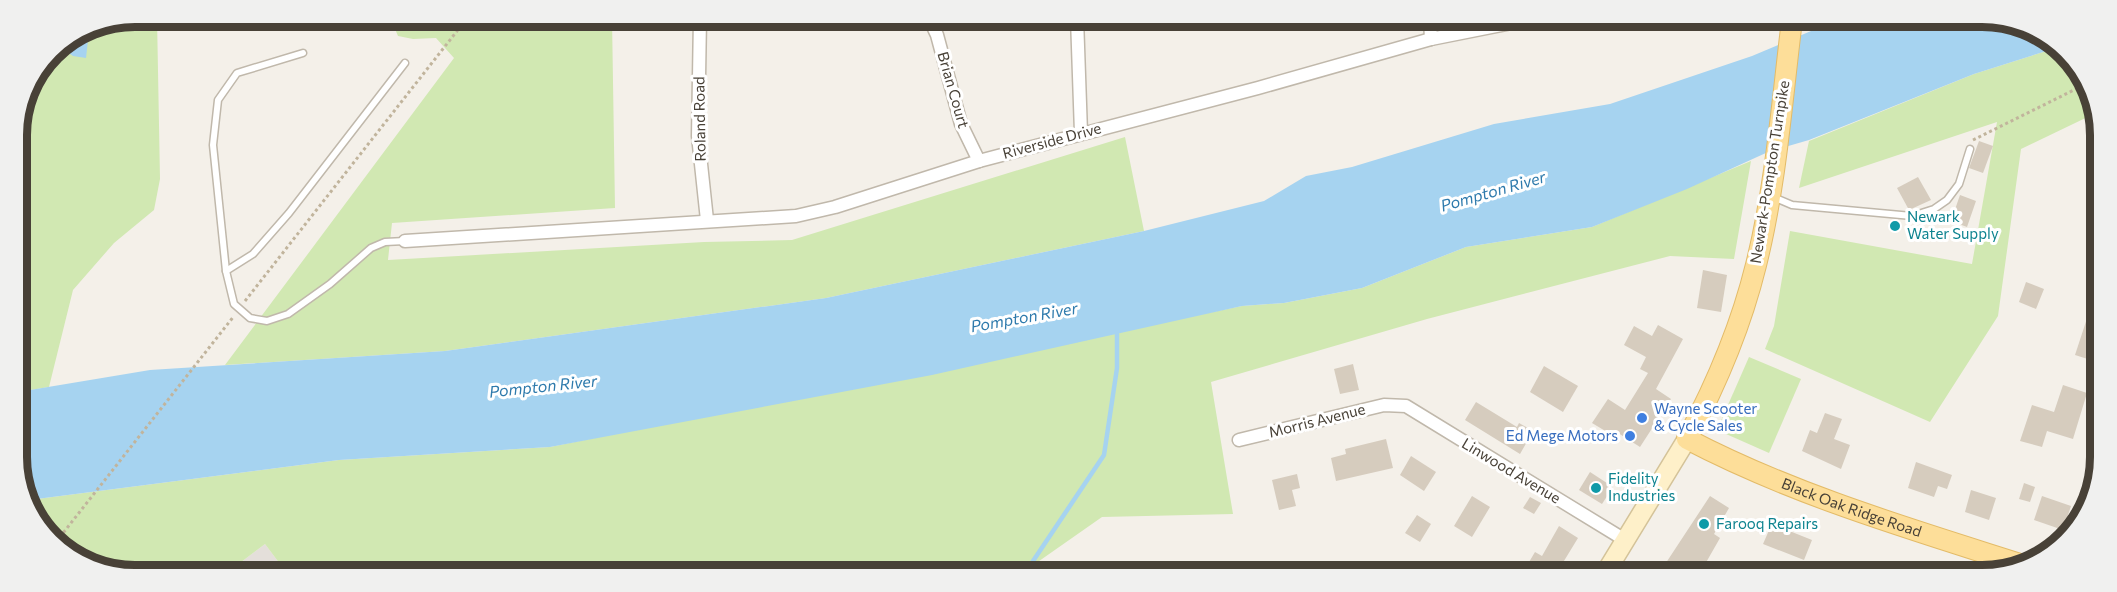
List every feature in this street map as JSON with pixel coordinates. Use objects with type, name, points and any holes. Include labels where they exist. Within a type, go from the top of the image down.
[{"type":"main road","name":"Newark-Pompton Turnpike","points":[[1610,565],[1707,403],[1731,346],[1756,264],[1769,196],[1791,27]]},
{"type":"main road","name":"Black Oak Ridge Road","points":[[1687,439],[1796,489],[2011,561]]},
{"type":"street","name":"Roland Road","points":[[700,27],[698,136],[707,220]]},
{"type":"street","name":"Brian Court","points":[[933,27],[960,124],[979,161]]},
{"type":"street","points":[[1077,27],[1081,133]]},
{"type":"street","points":[[1430,27],[1431,39]]},
{"type":"street","name":"Riverside Drive","points":[[405,241],[795,216],[835,207],[979,161],[1081,133],[1235,94],[1431,39],[1495,27]]},
{"type":"street","name":"Morris Avenue","points":[[1239,440],[1396,404]]},
{"type":"street","name":"Linwood Avenue","points":[[1396,404],[1406,406],[1625,540]]},
{"type":"lane","points":[[303,53],[237,73],[218,100],[213,145],[226,271],[234,304],[250,318],[267,321],[288,314],[330,284],[371,248],[385,242],[405,241]]},
{"type":"lane","points":[[226,271],[253,254],[289,213],[405,63]]},
{"type":"lane","points":[[1769,196],[1792,205],[1912,216],[1934,209],[1947,200],[1959,184],[1970,149]]},
{"type":"path","points":[[61,535],[460,27]]},
{"type":"path","points":[[1970,149],[1972,140],[2079,87]]},
{"type":"shaded area","points":[[265,544],[281,565],[237,565]]},
{"type":"green space","points":[[157,27],[160,179],[154,210],[114,243],[73,290],[49,387],[27,391],[27,128],[35,93],[49,69],[75,45],[87,38],[114,29]]},
{"type":"green space","points":[[394,27],[612,27],[615,208],[392,223],[388,260],[704,242],[792,240],[1125,137],[1144,231],[826,298],[445,351],[225,365],[454,58],[436,38],[413,39],[398,36]]},
{"type":"green space","points":[[2049,50],[2068,69],[2076,81],[2088,117],[2021,149],[1998,316],[1930,422],[1765,349],[1774,326],[1790,231],[1972,264],[1997,122],[1799,188],[1809,141],[1974,74]]},
{"type":"green space","points":[[1751,161],[1734,259],[1670,256],[1427,319],[1211,382],[1233,514],[1102,517],[1033,565],[281,565],[265,544],[237,565],[135,565],[114,563],[81,551],[54,528],[36,499],[339,460],[550,447],[1242,306],[1284,303],[1362,288],[1466,247],[1592,227]]},
{"type":"green space","points":[[1749,357],[1801,379],[1769,453],[1717,430]]},
{"type":"water","name":"Pompton River","points":[[1820,27],[1996,28],[2024,35],[2049,50],[1974,74],[1809,140],[1768,152],[1687,189],[1592,227],[1466,247],[1362,288],[1284,303],[1242,306],[932,375],[550,447],[339,460],[36,499],[29,478],[27,390],[150,370],[445,351],[826,298],[1144,231],[1264,201],[1306,176],[1352,167],[1494,124],[1610,104],[1752,56]]},
{"type":"water","points":[[88,37],[86,58],[73,56],[67,52]]},
{"type":"building","points":[[1979,141],[1993,146],[1983,173],[1969,168]]},
{"type":"building","points":[[1918,177],[1931,200],[1909,210],[1897,188]]},
{"type":"building","points":[[1960,195],[1976,201],[1967,227],[1951,221]]},
{"type":"building","points":[[1703,270],[1727,275],[1721,312],[1697,308]]},
{"type":"building","points":[[2026,282],[2044,289],[2036,309],[2019,302]]},
{"type":"building","points":[[2090,309],[2090,360],[2075,355]]},
{"type":"building","points":[[1658,325],[1683,339],[1656,389],[1671,399],[1640,447],[1615,431],[1612,435],[1592,423],[1608,399],[1625,410],[1648,373],[1640,369],[1646,357],[1624,345],[1634,326],[1652,336]]},
{"type":"building","points":[[1353,364],[1359,390],[1340,394],[1334,369]]},
{"type":"building","points":[[1544,366],[1578,386],[1563,412],[1530,392]]},
{"type":"building","points":[[2063,385],[2087,393],[2073,439],[2047,431],[2042,447],[2020,441],[2032,405],[2054,412]]},
{"type":"building","points":[[1476,402],[1517,427],[1519,423],[1533,431],[1520,454],[1465,420]]},
{"type":"building","points":[[1825,413],[1842,419],[1834,439],[1850,445],[1841,469],[1802,451],[1810,430],[1817,433]]},
{"type":"building","points":[[1386,439],[1393,468],[1336,481],[1331,458],[1346,454],[1345,449]]},
{"type":"building","points":[[1411,456],[1436,472],[1424,491],[1400,475]]},
{"type":"building","points":[[1916,462],[1952,475],[1947,489],[1938,486],[1934,497],[1908,488]]},
{"type":"building","name":"Fidelity Industries","points":[[1590,472],[1613,487],[1602,504],[1579,490]]},
{"type":"building","points":[[1297,474],[1300,488],[1292,490],[1296,506],[1279,510],[1272,480]]},
{"type":"building","points":[[2024,483],[2035,487],[2030,502],[2019,499]]},
{"type":"building","points":[[1971,490],[1996,498],[1989,520],[1965,512]]},
{"type":"building","points":[[1472,496],[1490,507],[1472,537],[1454,526]]},
{"type":"building","points":[[1710,496],[1729,508],[1714,534],[1720,538],[1705,565],[1696,561],[1694,565],[1665,565]]},
{"type":"building","points":[[2042,496],[2071,506],[2062,529],[2034,520]]},
{"type":"building","points":[[1530,497],[1541,503],[1534,514],[1523,508]]},
{"type":"building","points":[[1417,515],[1431,524],[1420,542],[1405,533]]},
{"type":"building","points":[[1559,526],[1578,538],[1562,565],[1527,565],[1535,552],[1542,556]]},
{"type":"building","points":[[1770,528],[1780,532],[1782,528],[1812,540],[1804,560],[1763,544]]},
{"type":"waterway","points":[[1030,565],[1104,455],[1117,368],[1117,334]]},
{"type":"place","name":"Newark Water Supply","points":[[1895,226]]},
{"type":"place","name":"Wayne Scooter & Cycle Sales","points":[[1642,418]]},
{"type":"place","name":"Ed Mege Motors","points":[[1630,436]]},
{"type":"place","name":"Fidelity Industries","points":[[1596,488]]},
{"type":"place","name":"Farooq Repairs","points":[[1704,524]]}]
